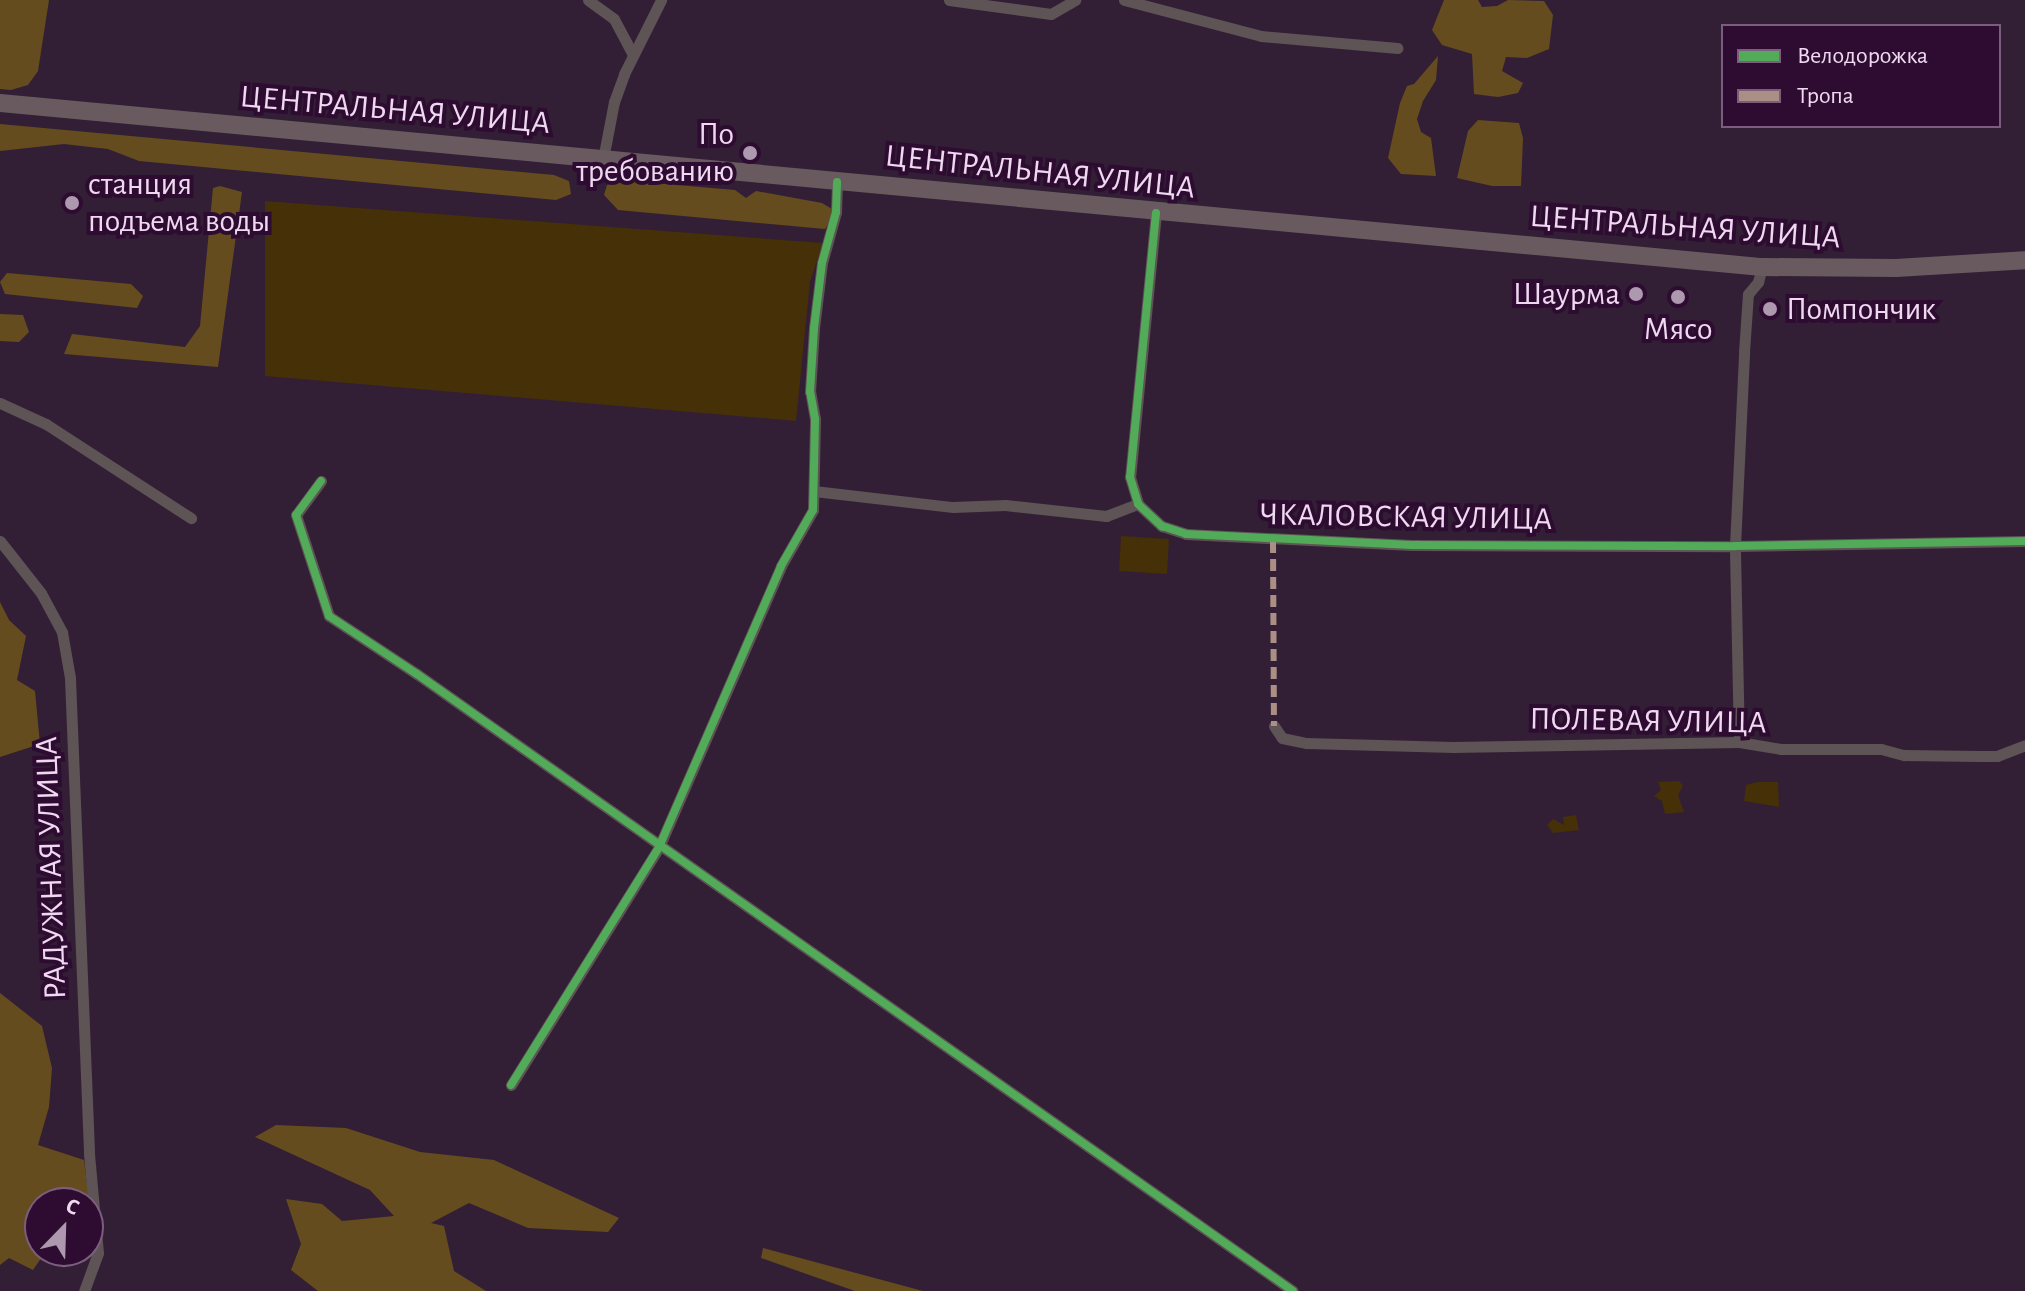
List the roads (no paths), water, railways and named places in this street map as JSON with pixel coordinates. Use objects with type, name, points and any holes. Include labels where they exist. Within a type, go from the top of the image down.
[{"type":"main road","name":"ЦЕНТРАЛЬНАЯ УЛИЦА","points":[[0,103],[1762,267],[1896,268],[2025,260]]},
{"type":"street","points":[[588,0],[614,19],[633,54]]},
{"type":"street","points":[[603,159],[614,102],[633,54],[660,0]]},
{"type":"street","points":[[949,0],[1051,14],[1075,0]]},
{"type":"street","points":[[1124,0],[1261,36],[1397,48]]},
{"type":"street","points":[[511,1085],[659,847],[781,566],[813,510],[815,419],[811,376],[822,263],[836,212],[837,182]]},
{"type":"street","points":[[814,491],[953,507],[1005,505],[1106,516],[1138,504],[1130,477],[1132,444],[1156,213]]},
{"type":"street","points":[[1739,742],[1735,546],[1748,294],[1758,282],[1762,267]]},
{"type":"street","points":[[0,403],[46,424],[191,518]]},
{"type":"street","points":[[321,481],[296,515],[329,616],[417,674],[1293,1291]]},
{"type":"street","name":"ЧКАЛОВСКАЯ УЛИЦА","points":[[1138,504],[1162,526],[1186,534],[1244,539],[1412,545],[1735,546],[2025,541]]},
{"type":"street","name":"РАДУЖНАЯ УЛИЦА","points":[[0,541],[41,593],[62,632],[70,678],[89,1154],[98,1253],[84,1291]]},
{"type":"street","name":"ПОЛЕВАЯ УЛИЦА","points":[[1274,726],[1282,738],[1306,743],[1453,747],[1739,742],[1781,749],[1881,749],[1904,755],[1997,756],[2025,745]]},
{"type":"place","name":"По требованию","points":[[750,153]]},
{"type":"place","name":"станция подъема воды","points":[[72,203]]},
{"type":"place","name":"Шаурма","points":[[1636,294]]},
{"type":"place","name":"Мясо","points":[[1678,297]]},
{"type":"place","name":"Помпончик","points":[[1770,309]]}]
